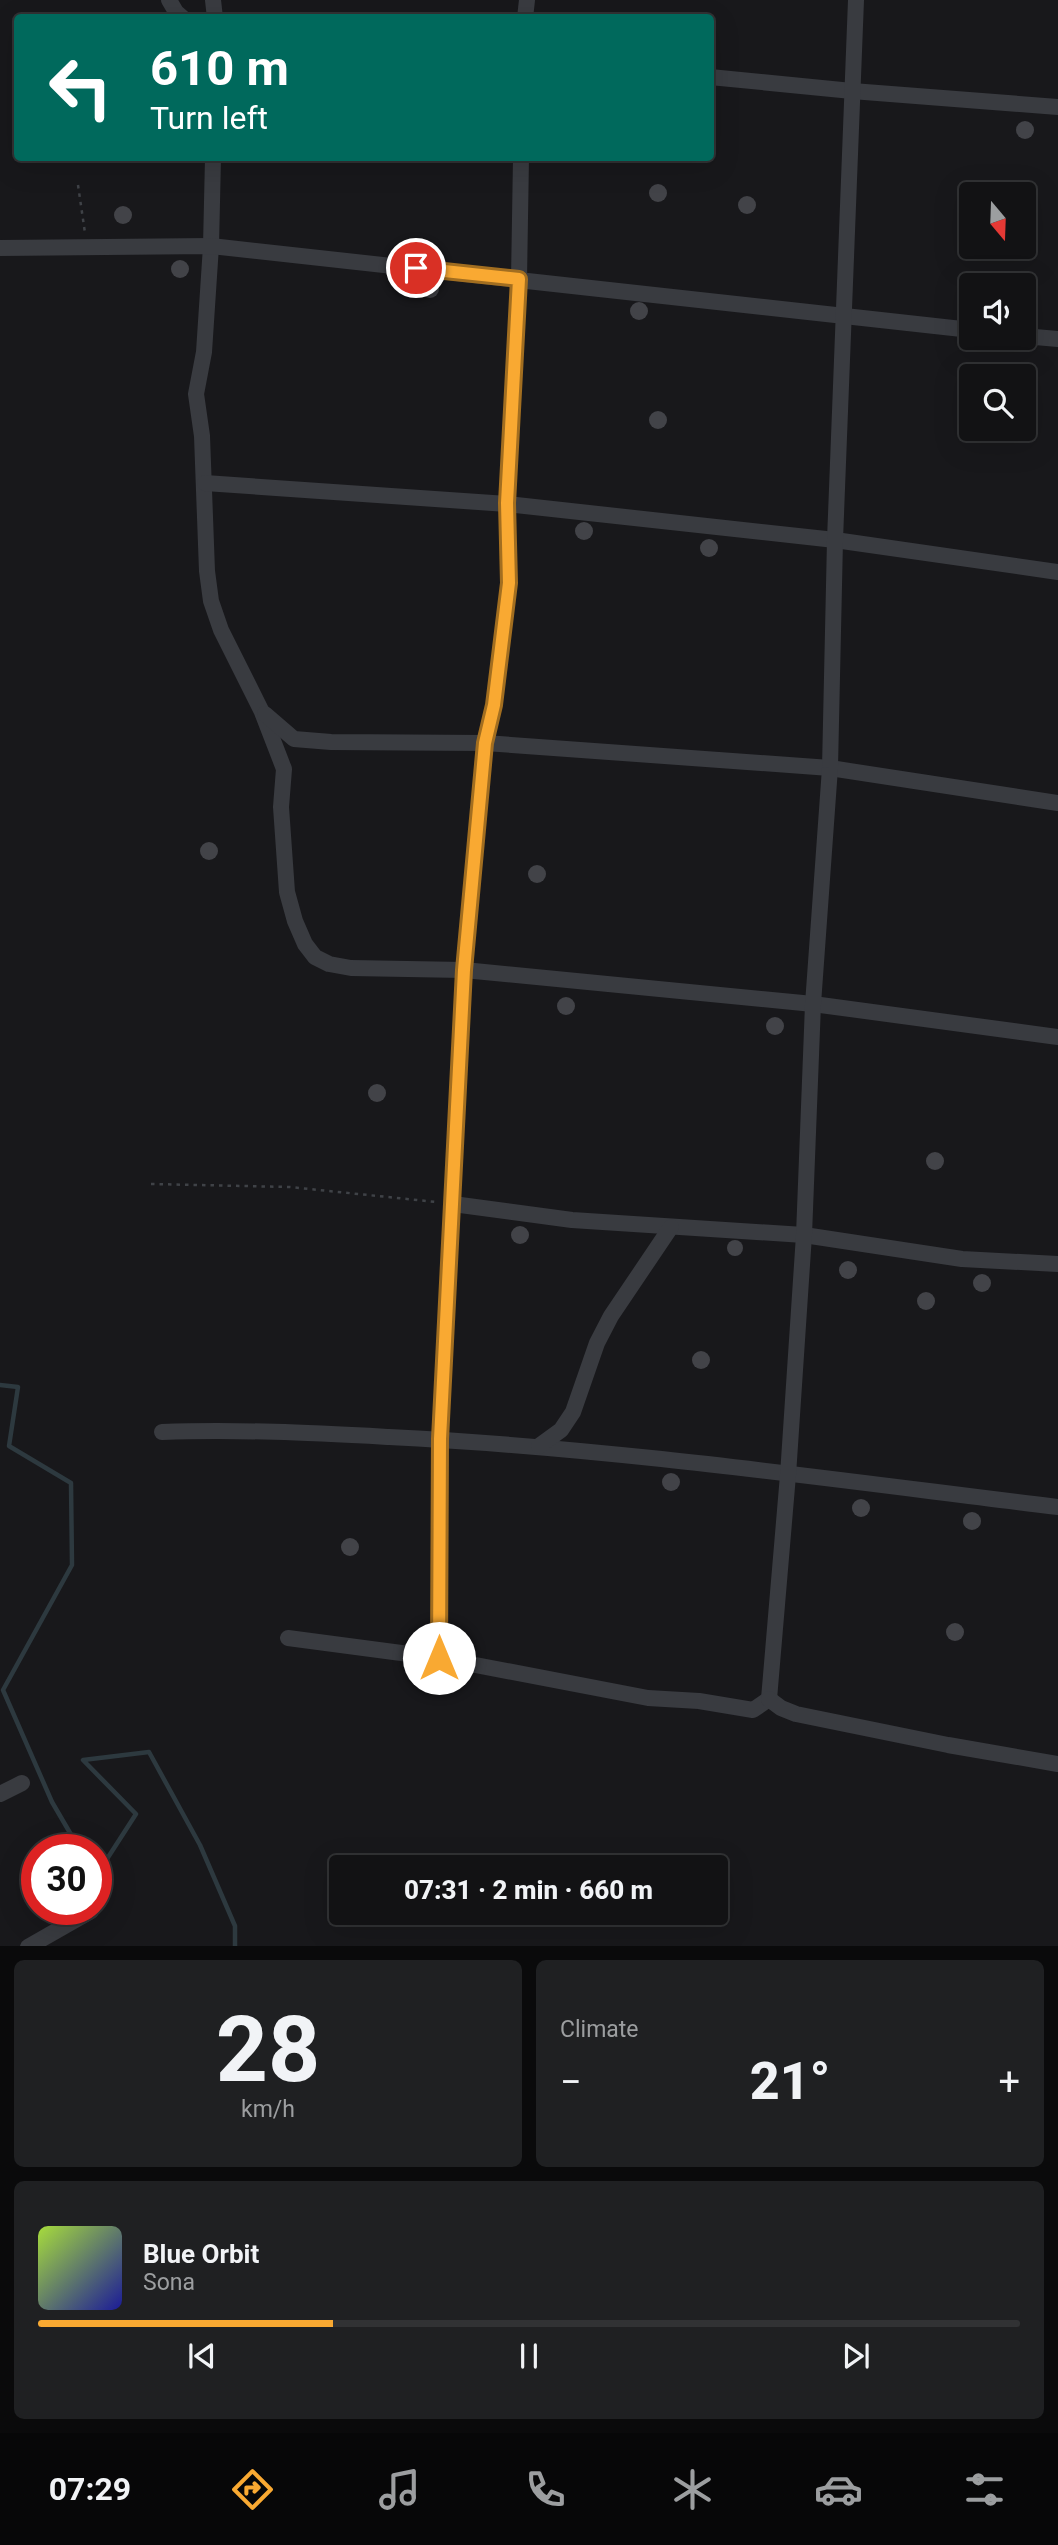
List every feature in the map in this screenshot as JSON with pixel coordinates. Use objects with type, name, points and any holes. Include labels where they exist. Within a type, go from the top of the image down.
[{"type":"street","points":[[769,1699],[804,1235],[813,1004],[830,768],[835,540],[856,0]]},
{"type":"street","points":[[714,77],[1058,107]]},
{"type":"street","points":[[213,161],[204,352],[197,394],[205,483],[207,570],[211,601],[221,630],[262,712],[284,769],[281,807],[287,892],[304,944],[315,957],[329,964],[351,968],[464,970],[813,1004],[1058,1037]]},
{"type":"street","points":[[439,1658],[440,1439],[464,970],[485,743],[494,705],[509,583],[507,503],[519,279],[520,161]]},
{"type":"street","points":[[0,248],[211,246],[959,329]]},
{"type":"street","points":[[1036,336],[1058,339]]},
{"type":"street","points":[[205,483],[507,503],[835,540],[1058,572]]},
{"type":"street","points":[[262,712],[294,739],[331,742],[485,743],[830,768],[1058,803]]},
{"type":"street","points":[[453,1204],[572,1220],[804,1235],[962,1259],[1058,1264]]},
{"type":"street","points":[[539,1446],[561,1430],[573,1412],[597,1343],[611,1316],[671,1227]]},
{"type":"street","points":[[162,1432],[284,1431],[539,1446],[1058,1507]]},
{"type":"street","points":[[288,1638],[439,1658],[648,1698],[699,1701],[753,1710],[769,1699]]},
{"type":"street","points":[[769,1699],[780,1708],[796,1714],[1058,1764]]},
{"type":"street","points":[[0,1794],[22,1783]]},
{"type":"street","points":[[30,1946],[66,1925]]},
{"type":"path","points":[[78,185],[87,247]]},
{"type":"path","points":[[151,1184],[290,1187],[453,1204]]},
{"type":"building","points":[[1025,121],[1031,124],[1034,130],[1031,136],[1025,139],[1019,136],[1016,130],[1019,124]]},
{"type":"building","points":[[658,184],[664,187],[667,193],[664,199],[658,202],[652,199],[649,193],[652,187]]},
{"type":"building","points":[[747,196],[753,199],[756,205],[753,211],[747,214],[741,211],[738,205],[741,199]]},
{"type":"building","points":[[123,206],[129,209],[132,215],[129,221],[123,224],[117,221],[114,215],[117,209]]},
{"type":"building","points":[[180,260],[186,263],[189,269],[186,275],[180,278],[174,275],[171,269],[174,263]]},
{"type":"building","points":[[430,280],[436,283],[439,289],[436,295],[430,298],[424,295],[421,289],[424,283]]},
{"type":"building","points":[[639,302],[645,305],[648,311],[645,317],[639,320],[633,317],[630,311],[633,305]]},
{"type":"building","points":[[658,411],[664,414],[667,420],[664,426],[658,429],[652,426],[649,420],[652,414]]},
{"type":"building","points":[[584,522],[590,525],[593,531],[590,537],[584,540],[578,537],[575,531],[578,525]]},
{"type":"building","points":[[709,539],[715,542],[718,548],[715,554],[709,557],[703,554],[700,548],[703,542]]},
{"type":"building","points":[[209,842],[215,845],[218,851],[215,857],[209,860],[203,857],[200,851],[203,845]]},
{"type":"building","points":[[537,865],[543,868],[546,874],[543,880],[537,883],[531,880],[528,874],[531,868]]},
{"type":"building","points":[[566,997],[572,1000],[575,1006],[572,1012],[566,1015],[560,1012],[557,1006],[560,1000]]},
{"type":"building","points":[[775,1017],[781,1020],[784,1026],[781,1032],[775,1035],[769,1032],[766,1026],[769,1020]]},
{"type":"building","points":[[377,1084],[383,1087],[386,1093],[383,1099],[377,1102],[371,1099],[368,1093],[371,1087]]},
{"type":"building","points":[[935,1152],[941,1155],[944,1161],[941,1167],[935,1170],[929,1167],[926,1161],[929,1155]]},
{"type":"building","points":[[520,1226],[526,1229],[529,1235],[526,1241],[520,1244],[514,1241],[511,1235],[514,1229]]},
{"type":"building","points":[[732,1240],[738,1240],[743,1248],[741,1254],[732,1256],[727,1251],[727,1245]]},
{"type":"building","points":[[848,1261],[854,1264],[857,1270],[854,1276],[848,1279],[842,1276],[839,1270],[842,1264]]},
{"type":"building","points":[[982,1274],[988,1277],[991,1283],[988,1289],[982,1292],[976,1289],[973,1283],[976,1277]]},
{"type":"building","points":[[926,1292],[932,1295],[935,1301],[932,1307],[926,1310],[920,1307],[917,1301],[920,1295]]},
{"type":"building","points":[[701,1351],[707,1354],[710,1360],[707,1366],[701,1369],[695,1366],[692,1360],[695,1354]]},
{"type":"building","points":[[671,1473],[677,1476],[680,1482],[677,1488],[671,1491],[665,1488],[662,1482],[665,1476]]},
{"type":"building","points":[[861,1499],[867,1502],[870,1508],[867,1514],[861,1517],[855,1514],[852,1508],[855,1502]]},
{"type":"building","points":[[972,1512],[978,1515],[981,1521],[978,1527],[972,1530],[966,1527],[963,1521],[966,1515]]},
{"type":"building","points":[[350,1538],[356,1541],[359,1547],[356,1553],[350,1556],[344,1553],[341,1547],[344,1541]]},
{"type":"building","points":[[955,1623],[961,1626],[964,1632],[961,1638],[955,1641],[949,1638],[946,1632],[949,1626]]},
{"type":"waterway","points":[[0,1385],[18,1387],[9,1446],[71,1483],[72,1565],[3,1690],[52,1802],[71,1834]]},
{"type":"waterway","points":[[112,1851],[136,1814],[83,1760],[149,1752],[200,1845],[235,1926],[235,1946]]},
{"type":"route","points":[[416,268],[519,279],[507,503],[509,583],[494,705],[485,743],[464,970],[440,1439],[439,1658]]}]
